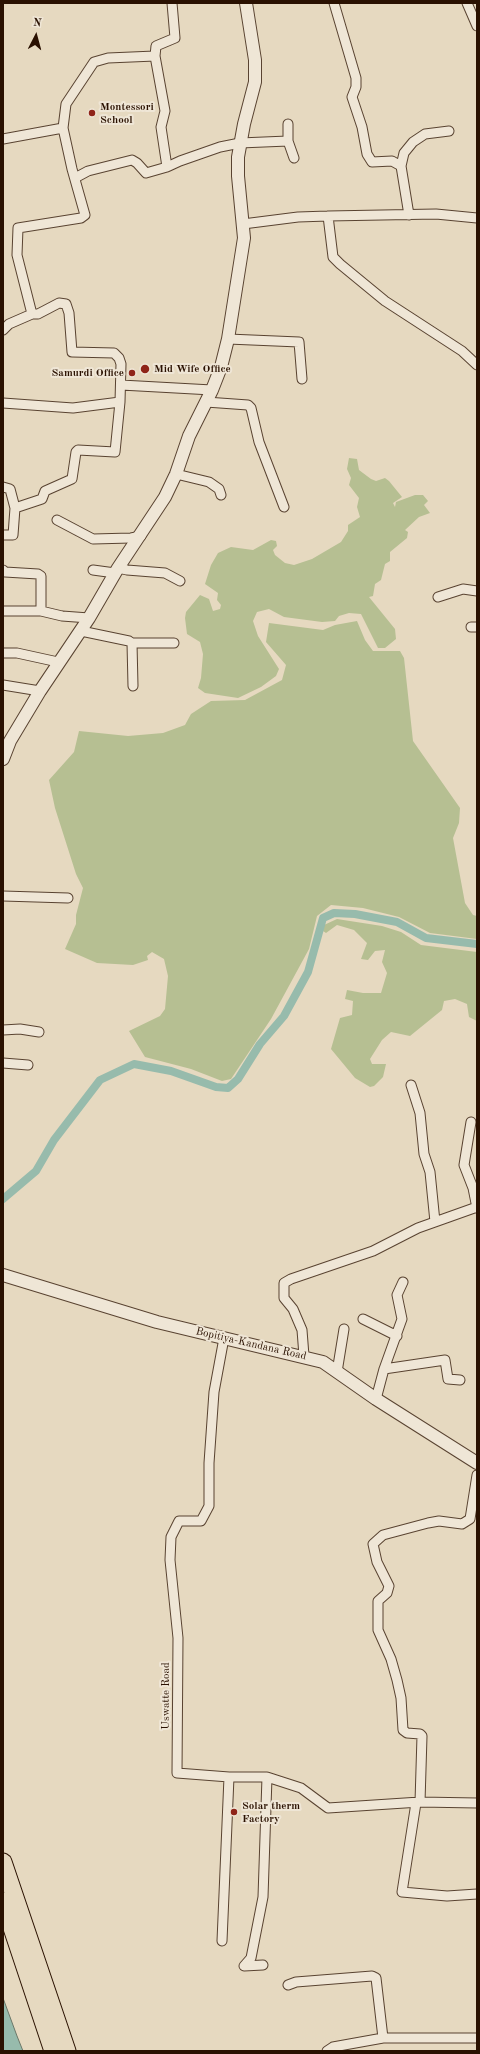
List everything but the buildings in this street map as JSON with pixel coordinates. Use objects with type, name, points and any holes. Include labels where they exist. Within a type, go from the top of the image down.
[{"type":"highway","points":[[3,1862],[67,2051]]},
{"type":"highway","points":[[3,1901],[54,2051]]},
{"type":"street","points":[[167,168],[161,127],[165,111],[155,56],[156,46],[175,38],[172,3]]},
{"type":"street","points":[[3,759],[10,741],[40,690],[81,631],[117,570],[141,536],[165,497],[176,474],[188,436],[212,390],[223,362],[244,245],[238,176],[240,143],[255,82],[255,60],[246,3]]},
{"type":"street","points":[[334,3],[356,78],[356,87],[352,97],[362,127],[367,154],[372,162],[392,162],[401,166]]},
{"type":"street","points":[[467,3],[477,26]]},
{"type":"street","points":[[32,314],[17,255],[18,228],[82,218],[85,215],[63,128],[66,104],[94,62],[108,58],[155,56]]},
{"type":"street","points":[[288,124],[288,141],[294,158]]},
{"type":"street","points":[[3,139],[63,128]]},
{"type":"street","points":[[409,215],[401,166],[404,153],[413,142],[425,134],[449,131]]},
{"type":"street","points":[[75,178],[88,171],[132,160],[137,163],[146,173],[167,168],[180,161],[220,147],[240,143],[288,141]]},
{"type":"street","points":[[243,224],[298,217],[328,216],[436,214],[477,218]]},
{"type":"street","points":[[328,216],[333,257],[385,301],[462,351],[477,365]]},
{"type":"street","points":[[3,330],[9,324],[32,314],[38,314],[59,303],[66,304],[70,313],[72,352],[114,353],[119,358],[121,364],[120,402],[115,452],[78,450],[76,452],[72,479],[45,490],[42,498],[15,508]]},
{"type":"street","points":[[228,340],[299,342],[302,379]]},
{"type":"street","points":[[121,385],[212,390]]},
{"type":"street","points":[[3,403],[73,408],[120,402]]},
{"type":"street","points":[[206,402],[248,405],[251,408],[259,442],[284,507]]},
{"type":"street","points":[[176,474],[209,482],[219,489],[221,495]]},
{"type":"street","points":[[3,487],[10,489],[15,508],[13,535],[3,535]]},
{"type":"street","points":[[57,520],[93,539],[131,538],[141,536]]},
{"type":"street","points":[[3,570],[5,572],[38,574],[41,576],[41,611]]},
{"type":"street","points":[[93,570],[127,570],[164,573],[180,580]]},
{"type":"street","points":[[438,597],[463,589],[477,591]]},
{"type":"street","points":[[3,611],[41,611],[62,616],[89,618]]},
{"type":"street","points":[[81,631],[129,641],[132,643],[174,643]]},
{"type":"street","points":[[132,643],[133,686]]},
{"type":"street","points":[[3,652],[17,653],[58,662]]},
{"type":"street","points":[[3,685],[40,690]]},
{"type":"street","points":[[3,896],[68,898]]},
{"type":"street","points":[[3,1030],[20,1029],[39,1032]]},
{"type":"street","points":[[3,1063],[28,1064]]},
{"type":"street","points":[[411,1085],[420,1113],[424,1154],[430,1172],[435,1222]]},
{"type":"street","points":[[304,1356],[302,1330],[293,1309],[284,1298],[284,1283],[291,1278],[372,1251],[418,1228],[477,1207],[473,1188],[464,1165],[471,1122]]},
{"type":"street","name":"Bopitiya-Kandana Road","points":[[3,1275],[157,1322],[304,1356],[323,1362],[376,1399],[477,1463]]},
{"type":"street","points":[[376,1399],[384,1369],[402,1319],[396,1295],[403,1282]]},
{"type":"street","points":[[363,1319],[397,1336]]},
{"type":"street","points":[[337,1372],[344,1329]]},
{"type":"street","name":"Uswatte Road","points":[[224,1338],[214,1392],[209,1463],[208,1506],[201,1521],[179,1521],[171,1538],[170,1560],[178,1638],[177,1772],[229,1777],[267,1777],[301,1788],[328,1808],[418,1803],[477,1803]]},
{"type":"street","points":[[384,1369],[445,1360],[448,1379],[460,1380]]},
{"type":"street","points":[[477,1475],[470,1519],[462,1524],[439,1521],[428,1523],[383,1535],[373,1544],[377,1562],[389,1586],[386,1593],[378,1601],[378,1630],[391,1659],[397,1680],[401,1698],[403,1730],[407,1733],[420,1734],[422,1736],[418,1803],[402,1892],[447,1896],[477,1894]]},
{"type":"street","points":[[222,1941],[229,1777]]},
{"type":"street","points":[[263,1965],[244,1966],[251,1958],[263,1897],[267,1777]]},
{"type":"street","points":[[288,1985],[296,1982],[372,1976],[376,1978],[383,2038]]},
{"type":"street","points":[[327,2051],[333,2047],[383,2038],[477,2038]]},
{"type":"shaded area","points":[[349,458],[357,459],[359,470],[371,479],[376,481],[385,478],[389,481],[402,497],[393,503],[395,507],[396,502],[415,495],[423,495],[428,501],[424,505],[430,513],[419,517],[405,530],[408,532],[407,538],[390,552],[390,561],[385,564],[381,580],[375,584],[373,596],[369,597],[395,629],[396,639],[385,648],[378,648],[361,614],[349,613],[339,616],[335,621],[322,622],[284,617],[269,609],[257,612],[253,621],[258,636],[279,669],[276,676],[261,687],[238,698],[205,693],[198,688],[201,678],[203,654],[200,642],[187,634],[185,618],[186,612],[200,595],[209,599],[213,611],[220,609],[221,605],[217,600],[218,593],[205,584],[211,565],[218,553],[231,547],[253,550],[271,540],[276,541],[277,546],[273,550],[275,555],[285,563],[294,565],[312,559],[341,542],[348,531],[348,525],[360,517],[357,507],[359,498],[349,485],[351,478],[347,469]]},
{"type":"shaded area","points":[[357,621],[365,640],[373,651],[400,651],[404,658],[413,741],[460,808],[459,823],[453,838],[465,903],[473,915],[477,916],[477,939],[430,933],[399,917],[363,908],[331,905],[317,916],[309,949],[271,1019],[231,1079],[222,1081],[191,1069],[145,1057],[129,1031],[160,1016],[165,1009],[168,976],[164,959],[152,952],[147,956],[148,960],[133,965],[97,963],[65,949],[76,924],[76,915],[83,888],[76,874],[55,808],[49,780],[74,752],[79,731],[128,736],[163,733],[185,725],[191,714],[211,701],[245,700],[282,680],[286,665],[266,642],[269,623],[323,630],[335,625]]},
{"type":"shaded area","points":[[337,919],[382,926],[401,932],[421,945],[477,952],[477,1021],[469,1017],[467,1004],[455,999],[444,1001],[442,1010],[410,1036],[391,1032],[382,1040],[370,1059],[372,1064],[386,1064],[383,1077],[374,1086],[370,1087],[355,1078],[331,1049],[340,1018],[352,1015],[353,1001],[345,999],[347,990],[363,993],[381,993],[387,973],[382,962],[385,950],[375,951],[368,960],[361,959],[367,943],[354,930],[337,925],[326,933],[323,931],[324,925]]},
{"type":"shaded area","points":[[3,1998],[17,2036],[23,2051],[3,2051]]},
{"type":"waterway","points":[[3,1199],[36,1171],[54,1140],[100,1080],[134,1064],[171,1071],[216,1087],[228,1088],[238,1079],[260,1044],[284,1016],[308,972],[323,918],[334,913],[355,914],[397,922],[426,938],[477,944]]},
{"type":"place","name":"Montessori School","points":[[92,113]]},
{"type":"place","name":"Mid Wife Office","points":[[145,369]]},
{"type":"place","name":"Samurdi Office","points":[[132,373]]},
{"type":"place","name":"Solar therm Factory","points":[[234,1812]]}]
